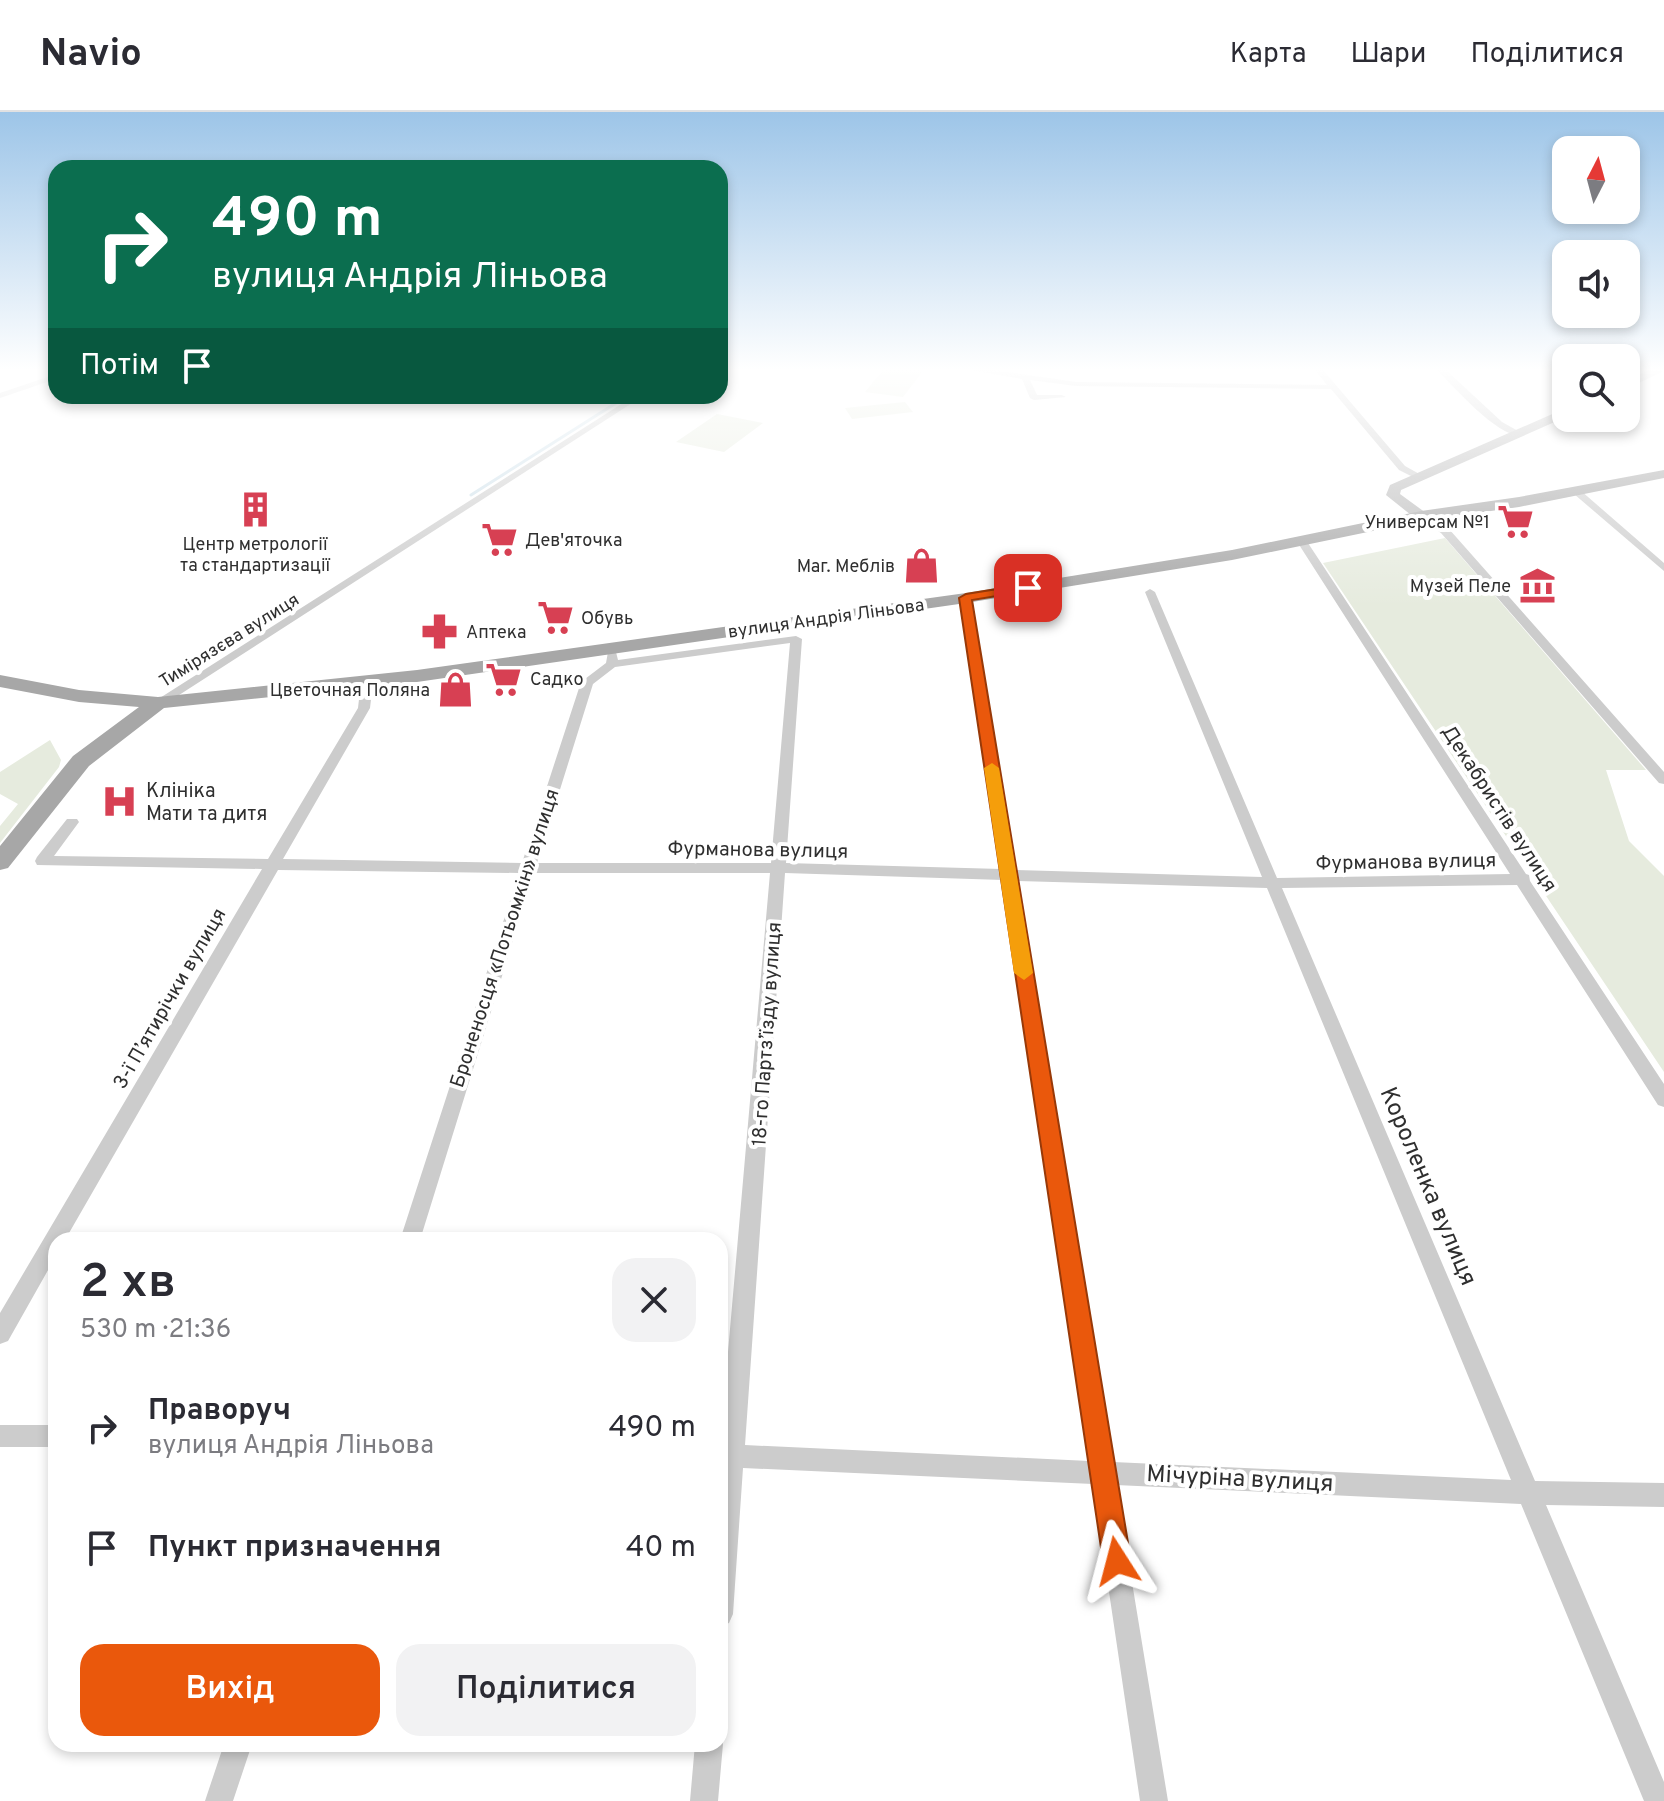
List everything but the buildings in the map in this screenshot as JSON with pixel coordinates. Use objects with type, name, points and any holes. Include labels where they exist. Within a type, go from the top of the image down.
[{"type":"main road","name":"вулиця Андрія Ліньова","points":[[0,681],[79,696],[158,703],[612,656],[1232,555],[1421,516],[1577,492],[1664,474]]},
{"type":"main road","points":[[0,862],[81,761],[158,703]]},
{"type":"street","name":"Тимірязєва вулиця","points":[[158,703],[556,449]]},
{"type":"street","points":[[1386,449],[1402,468],[1418,476]]},
{"type":"street","points":[[1482,449],[1418,476],[1395,488],[1393,495],[1445,531],[1664,780]]},
{"type":"street","points":[[1577,492],[1664,568]]},
{"type":"street","name":"Декабристів вулиця","points":[[1301,540],[1524,879],[1664,1099]]},
{"type":"street","name":"Короленка вулиця","points":[[1150,592],[1658,1801]]},
{"type":"street","points":[[966,598],[1154,1801]]},
{"type":"street","name":"18-го Партз’їзду вулиця","points":[[612,656],[796,639],[728,1443]]},
{"type":"street","name":"Броненосця «Потьомкін» вулиця","points":[[412,1232],[525,868],[587,682],[612,656]]},
{"type":"street","name":"3-ї П’ятирічки вулиця","points":[[58,1232],[364,708],[367,682]]},
{"type":"street","name":"Фурманова вулиця","points":[[72,822],[42,861],[525,868],[778,868],[1273,883],[1524,879]]},
{"type":"street","name":"3-ї П’ятирічки вулиця","points":[[0,1333],[48,1250]]},
{"type":"street","points":[[0,1436],[48,1436]]},
{"type":"street","name":"Мічуріна вулиця","points":[[728,1455],[1530,1493],[1664,1495]]},
{"type":"street","points":[[219,1801],[235,1752]]},
{"type":"street","points":[[704,1801],[708,1752]]},
{"type":"shaded area","points":[[1445,538],[1646,770],[1606,770],[1629,841],[1664,876],[1664,1072],[1323,563]]},
{"type":"shaded area","points":[[50,740],[61,760],[59,767],[0,843],[0,826],[18,804],[0,794],[0,772]]},
{"type":"waterway","points":[[471,495],[544,449]]},
{"type":"slow traffic","points":[[992,768],[1024,973]]},
{"type":"place","name":"Центр метрології та стандартизації","points":[[255,510]]},
{"type":"place","name":"Универсам №1","points":[[1516,522]]},
{"type":"place","name":"Дев'яточка","points":[[499,540]]},
{"type":"place","name":"Маг. Меблів","points":[[921,566]]},
{"type":"place","name":"Музей Пеле","points":[[1537,586]]},
{"type":"place","name":"Обувь","points":[[555,618]]},
{"type":"place","name":"Аптека","points":[[440,632]]},
{"type":"place","name":"Садко","points":[[504,679]]},
{"type":"place","name":"Цветочная Поляна","points":[[456,690]]},
{"type":"place","name":"Клініка Мати та дитя","points":[[120,801]]},
{"type":"route","points":[[1028,588],[966,598],[1117,1561]]}]
